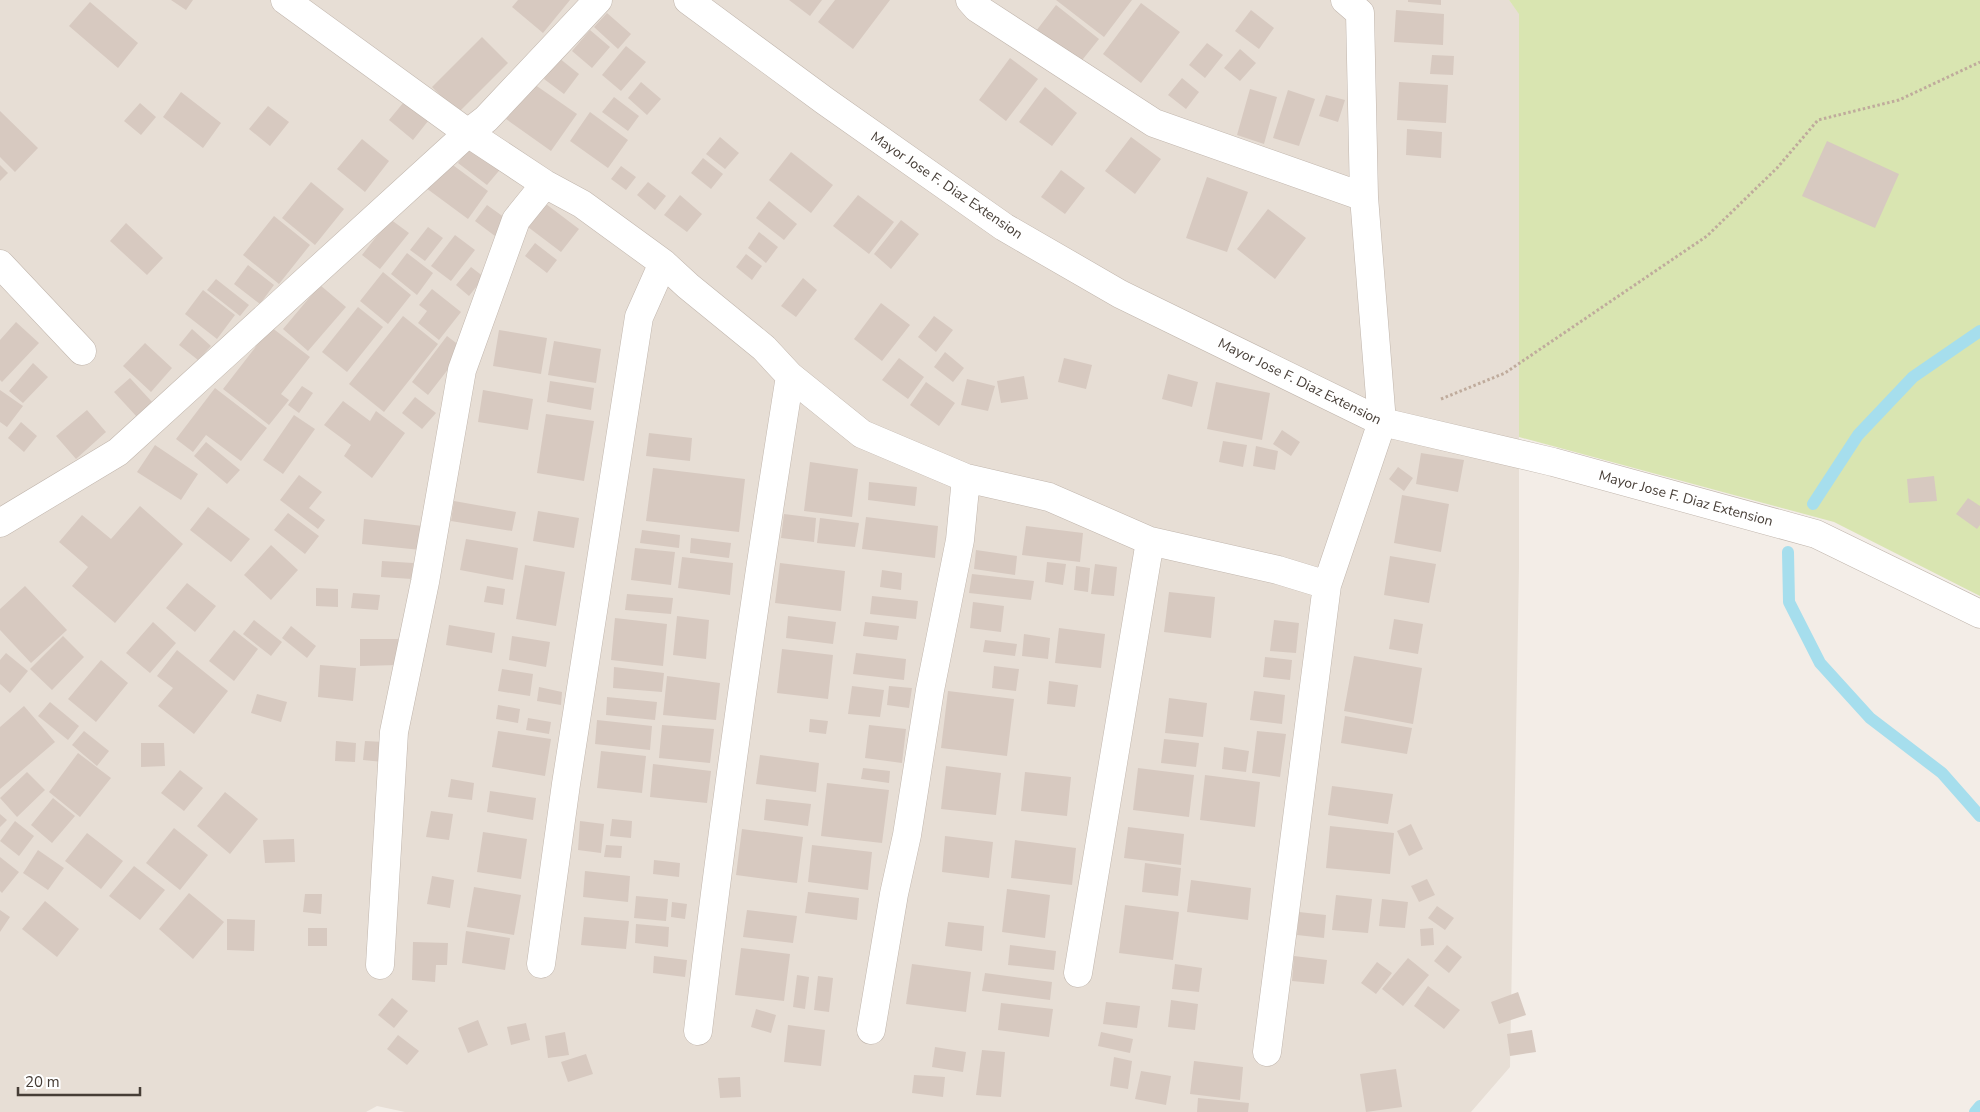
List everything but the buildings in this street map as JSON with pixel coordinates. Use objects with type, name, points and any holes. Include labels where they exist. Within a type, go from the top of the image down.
[{"type":"street","points":[[285,0],[468,133],[545,184],[582,204],[663,264],[764,348],[790,376],[862,434],[966,478],[1049,497],[1150,541],[1278,570],[1327,585]]},
{"type":"street","points":[[0,523],[118,452],[468,133],[486,119],[598,0]]},
{"type":"street","name":"Mayor Jose F. Diaz Extension","points":[[688,0],[826,101],[1004,227],[1120,294],[1382,422],[1553,462],[1816,534],[1980,614]]},
{"type":"street","points":[[970,0],[977,8],[1154,123],[1364,197]]},
{"type":"street","points":[[1268,1052],[1327,585],[1382,422],[1364,197],[1360,13],[1345,0]]},
{"type":"street","points":[[380,965],[394,732],[425,582],[462,370],[516,220],[545,184]]},
{"type":"street","points":[[0,264],[82,351]]},
{"type":"street","points":[[541,964],[566,784],[639,316],[663,264]]},
{"type":"street","points":[[698,1031],[716,880],[761,562],[790,376]]},
{"type":"street","points":[[871,1030],[894,894],[907,835],[930,690],[960,540],[966,478]]},
{"type":"street","points":[[1078,973],[1150,541]]},
{"type":"path","points":[[1435,401],[1505,373],[1708,236],[1777,168],[1818,120],[1899,100],[1980,62]]},
{"type":"shaded area","points":[[0,0],[1509,0],[1519,13],[1519,567],[1510,1067],[1471,1112],[405,1112],[377,1106],[366,1112],[0,1112]]},
{"type":"green space","points":[[1509,0],[1980,0],[1980,596],[1834,522],[1519,437],[1519,14]]},
{"type":"waterway","points":[[1813,504],[1858,435],[1913,377],[1980,331]]},
{"type":"waterway","points":[[1788,552],[1789,602],[1820,663],[1870,718],[1942,773],[1980,816]]},
{"type":"waterway","points":[[1975,1112],[1980,1106]]}]
